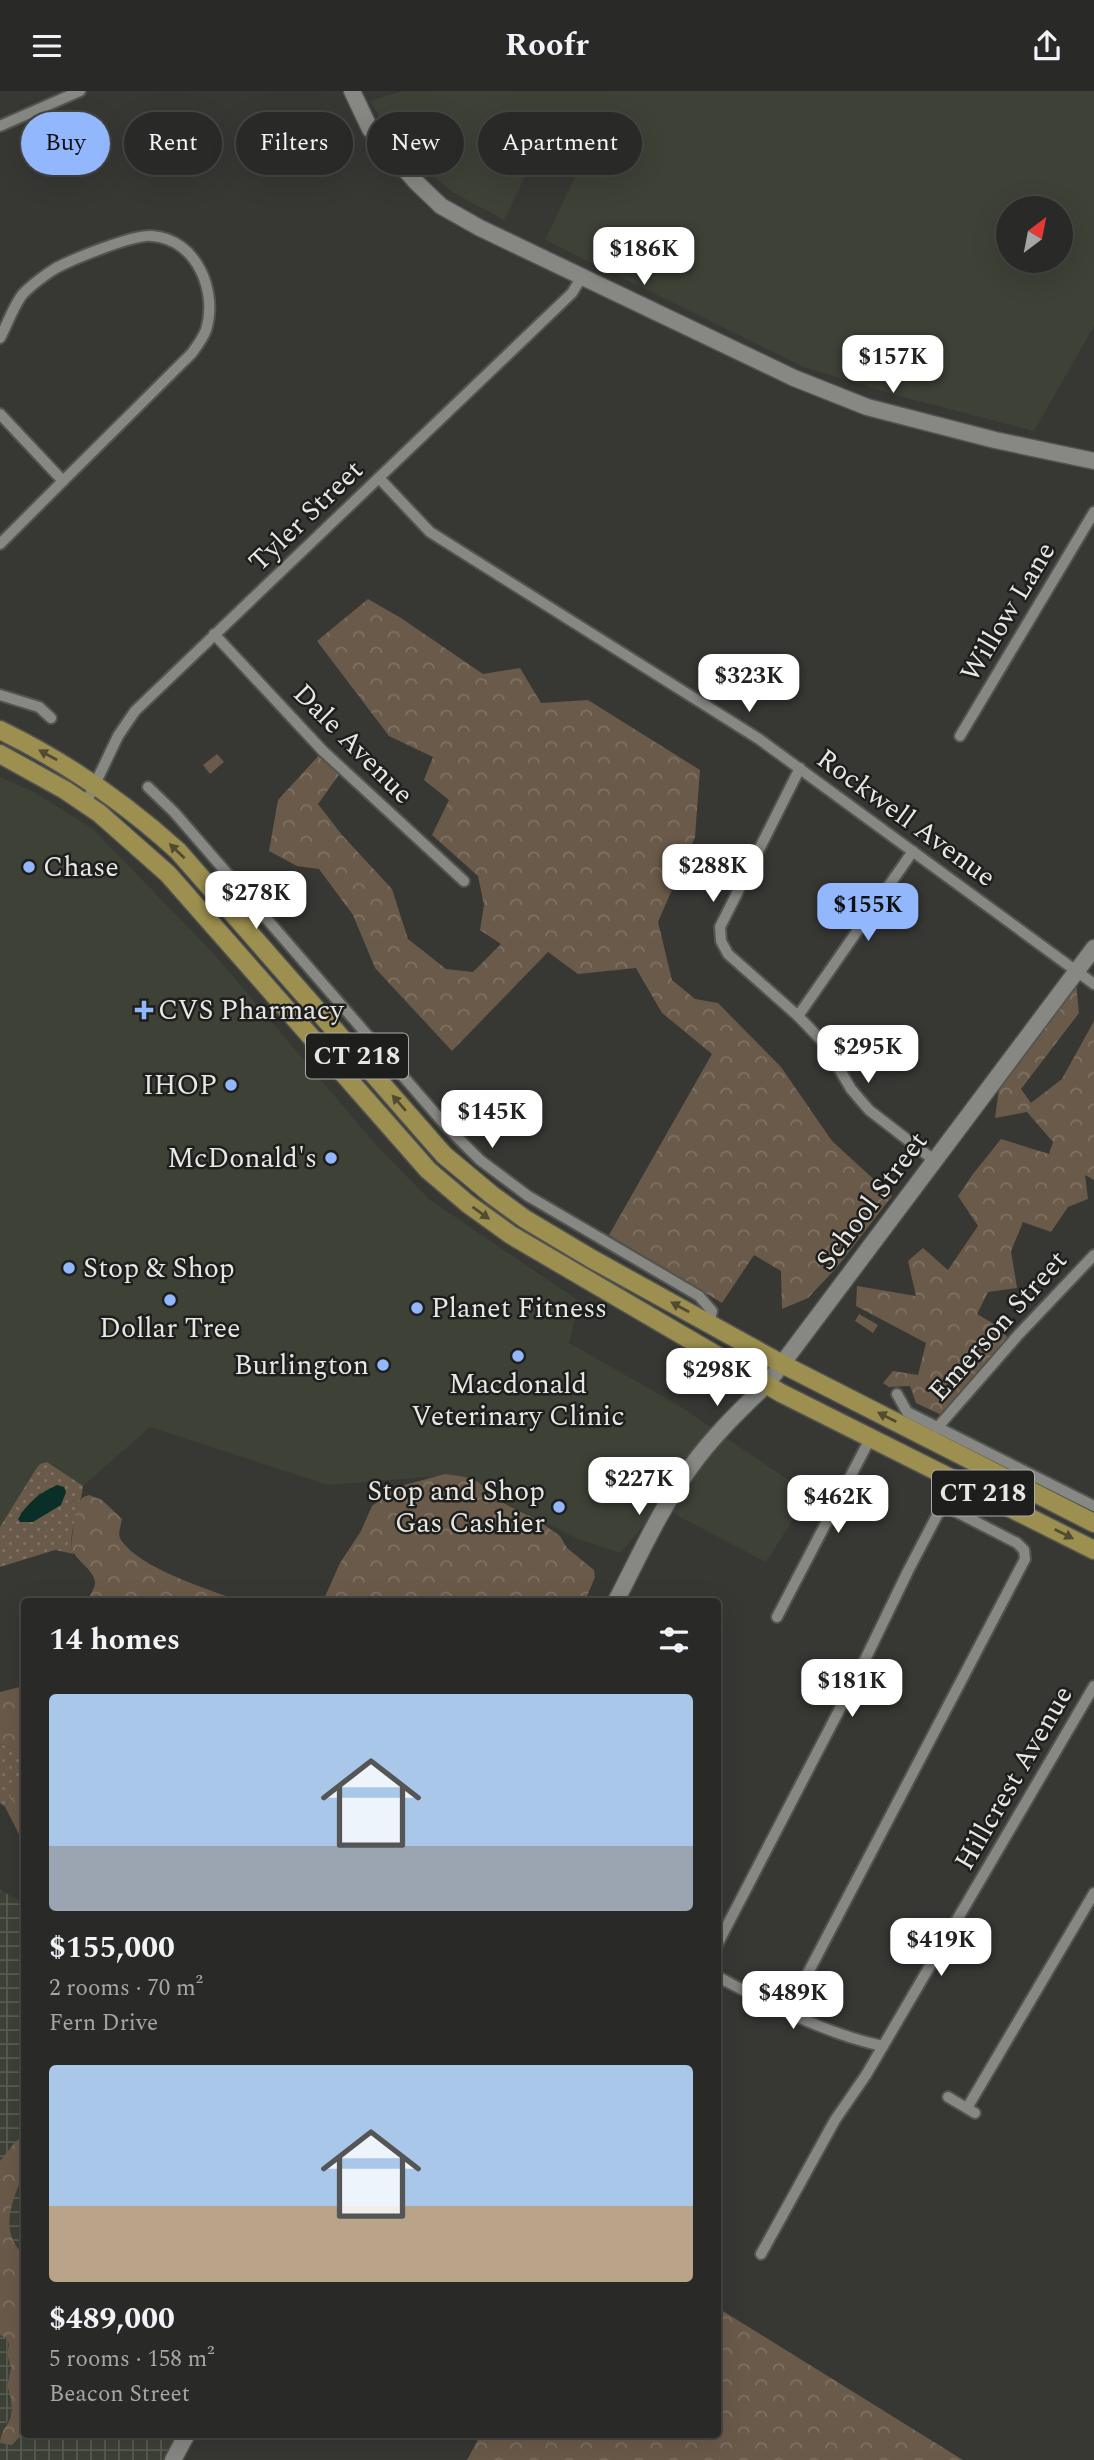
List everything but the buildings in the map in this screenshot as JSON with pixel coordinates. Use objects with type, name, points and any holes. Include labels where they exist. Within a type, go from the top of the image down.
[{"type":"main road","points":[[352,91],[370,129],[416,182],[441,206],[480,228],[794,378],[867,407],[995,440],[1094,461]]},
{"type":"main road","name":"CT 218","points":[[0,730],[55,758],[94,784],[140,818],[178,851],[444,1155],[524,1219],[782,1364],[1094,1523]]},
{"type":"main road","name":"CT 218","points":[[0,754],[86,803],[168,874],[428,1170],[468,1204],[511,1235],[767,1384],[1094,1550]]},
{"type":"main road","name":"School Street","points":[[618,1598],[653,1529],[688,1470],[717,1434],[767,1384],[1094,948]]},
{"type":"main road","points":[[253,971],[270,958]]},
{"type":"main road","points":[[428,1170],[444,1155]]},
{"type":"main road","points":[[173,2460],[185,2438]]},
{"type":"street","points":[[0,126],[77,92]]},
{"type":"street","points":[[0,338],[22,295],[55,269],[131,239],[152,236],[174,243],[190,254],[205,276],[210,302],[206,331],[192,353],[0,544]]},
{"type":"street","name":"Tyler Street","points":[[86,803],[118,736],[135,711],[572,293],[581,278]]},
{"type":"street","points":[[0,414],[63,481]]},
{"type":"street","name":"Rockwell Avenue","points":[[379,478],[430,532],[760,739],[1094,984]]},
{"type":"street","name":"Willow Lane","points":[[960,736],[1094,512]]},
{"type":"street","name":"Dale Avenue","points":[[214,634],[323,751],[464,881]]},
{"type":"street","points":[[0,695],[39,707],[51,718]]},
{"type":"street","points":[[800,768],[720,927],[721,941],[728,954],[798,1016],[824,1043],[851,1089],[869,1110],[935,1161]]},
{"type":"street","points":[[148,787],[174,812],[447,1128],[480,1160],[528,1196],[699,1296],[712,1311],[709,1323]]},
{"type":"street","points":[[798,1016],[913,851]]},
{"type":"street","points":[[368,1069],[385,1056]]},
{"type":"street","points":[[592,1259],[602,1241]]},
{"type":"street","name":"Emerson Street","points":[[937,1427],[1019,1334],[1094,1255]]},
{"type":"street","points":[[897,1394],[907,1412],[1094,1506]]},
{"type":"street","points":[[777,1617],[872,1437]]},
{"type":"street","points":[[721,1937],[956,1479]]},
{"type":"street","points":[[788,2011],[1024,1560],[1023,1549],[1015,1542],[943,1505]]},
{"type":"street","name":"Hillcrest Avenue","points":[[761,2255],[835,2120],[861,2084],[1094,1686]]},
{"type":"street","points":[[948,2097],[971,2111],[1094,1893]]},
{"type":"street","points":[[721,1978],[850,2038],[883,2046]]},
{"type":"shaded area","points":[[403,91],[1094,91],[1094,326],[1034,431],[899,396],[804,367],[545,240],[575,177],[571,175],[642,175],[642,112],[478,112],[478,175],[526,175],[504,220],[452,192],[432,175],[464,175],[464,112],[377,112],[370,101]]},
{"type":"shaded area","points":[[0,777],[34,792],[93,829],[214,954],[376,1145],[430,1200],[579,1301],[569,1343],[678,1405],[809,1494],[766,1562],[659,1506],[621,1553],[578,1539],[450,1475],[328,1485],[150,1427],[83,1486],[47,1463],[0,1527]]},
{"type":"shaded area","points":[[0,1890],[21,1901],[21,2138],[0,2161]]},
{"type":"shaded area","points":[[21,2178],[21,2253],[11,2248],[3,2229],[8,2202]]},
{"type":"shaded area","points":[[0,2335],[6,2338],[9,2344],[7,2354],[11,2366],[7,2386],[11,2392],[11,2415],[0,2436]]},
{"type":"shaded area","points":[[21,2434],[21,2438],[174,2438],[163,2460],[0,2460],[0,2443],[12,2445]]},
{"type":"green space","points":[[368,599],[401,618],[483,674],[520,668],[541,703],[588,700],[700,770],[695,837],[658,922],[672,980],[695,999],[718,1003],[781,1067],[832,1141],[892,1196],[838,1266],[808,1298],[782,1309],[781,1271],[754,1255],[722,1303],[609,1235],[712,1054],[662,1013],[636,968],[578,974],[548,952],[452,1051],[375,968],[353,915],[319,869],[297,866],[269,851],[278,800],[323,751],[343,769],[318,804],[342,835],[392,889],[408,939],[446,969],[473,972],[501,944],[480,930],[484,905],[478,876],[432,835],[449,800],[424,780],[433,757],[389,736],[317,641]]},
{"type":"green space","points":[[217,754],[224,762],[210,774],[203,765]]},
{"type":"green space","points":[[1076,982],[1079,1013],[1021,1089],[1031,1103],[1062,1079],[1094,1021],[1094,1180],[1085,1175],[1088,1199],[1068,1207],[1051,1232],[1023,1222],[1011,1251],[1017,1288],[988,1292],[977,1314],[1001,1328],[1011,1343],[946,1417],[916,1403],[910,1386],[889,1387],[883,1383],[893,1371],[918,1375],[926,1343],[856,1306],[857,1286],[916,1296],[908,1261],[923,1248],[948,1270],[978,1226],[958,1196],[1001,1139],[1049,1154],[1053,1142],[1027,1112],[995,1118],[1001,1073]]},
{"type":"green space","points":[[859,1314],[878,1325],[873,1333],[855,1321]]},
{"type":"green space","points":[[47,1462],[83,1486],[71,1539],[74,1554],[55,1550],[0,1567],[0,1527],[40,1464]],"holes":[[[41,1492],[33,1522],[20,1514]]]},
{"type":"green space","points":[[445,1474],[478,1482],[499,1501],[536,1519],[560,1536],[567,1548],[594,1570],[595,1577],[586,1598],[324,1598],[340,1563],[361,1531],[372,1506],[397,1487]]},
{"type":"green space","points":[[89,1495],[102,1500],[122,1519],[119,1533],[121,1540],[143,1560],[175,1577],[231,1598],[88,1598],[95,1581],[72,1549],[78,1504],[83,1497]]},
{"type":"green space","points":[[21,1687],[21,1750],[0,1744],[0,1692]]},
{"type":"green space","points":[[0,1744],[21,1750],[21,1784],[15,1787],[5,1807],[0,1803]]},
{"type":"green space","points":[[21,1783],[21,1838],[5,1807],[15,1786]]},
{"type":"green space","points":[[21,2138],[21,2180],[11,2208],[10,2228],[21,2251],[21,2435],[12,2445],[0,2443],[11,2415],[7,2387],[11,2367],[7,2354],[9,2344],[6,2338],[0,2335],[0,2161]]},
{"type":"green space","points":[[721,2310],[963,2460],[467,2460],[479,2438],[721,2438]]},
{"type":"water","points":[[57,1485],[64,1487],[66,1492],[61,1505],[33,1522],[20,1522],[18,1519],[30,1503]]},
{"type":"place","name":"Chase","points":[[29,867]]},
{"type":"place","name":"CVS Pharmacy","points":[[144,1010]]},
{"type":"place","name":"IHOP","points":[[231,1085]]},
{"type":"place","name":"McDonald's","points":[[331,1158]]},
{"type":"place","name":"Stop & Shop","points":[[69,1268]]},
{"type":"place","name":"Dollar Tree","points":[[170,1300]]},
{"type":"place","name":"Planet Fitness","points":[[417,1308]]},
{"type":"place","name":"Macdonald Veterinary Clinic","points":[[518,1356]]},
{"type":"place","name":"Burlington","points":[[383,1365]]},
{"type":"place","name":"Stop and Shop Gas Cashier","points":[[559,1507]]}]
